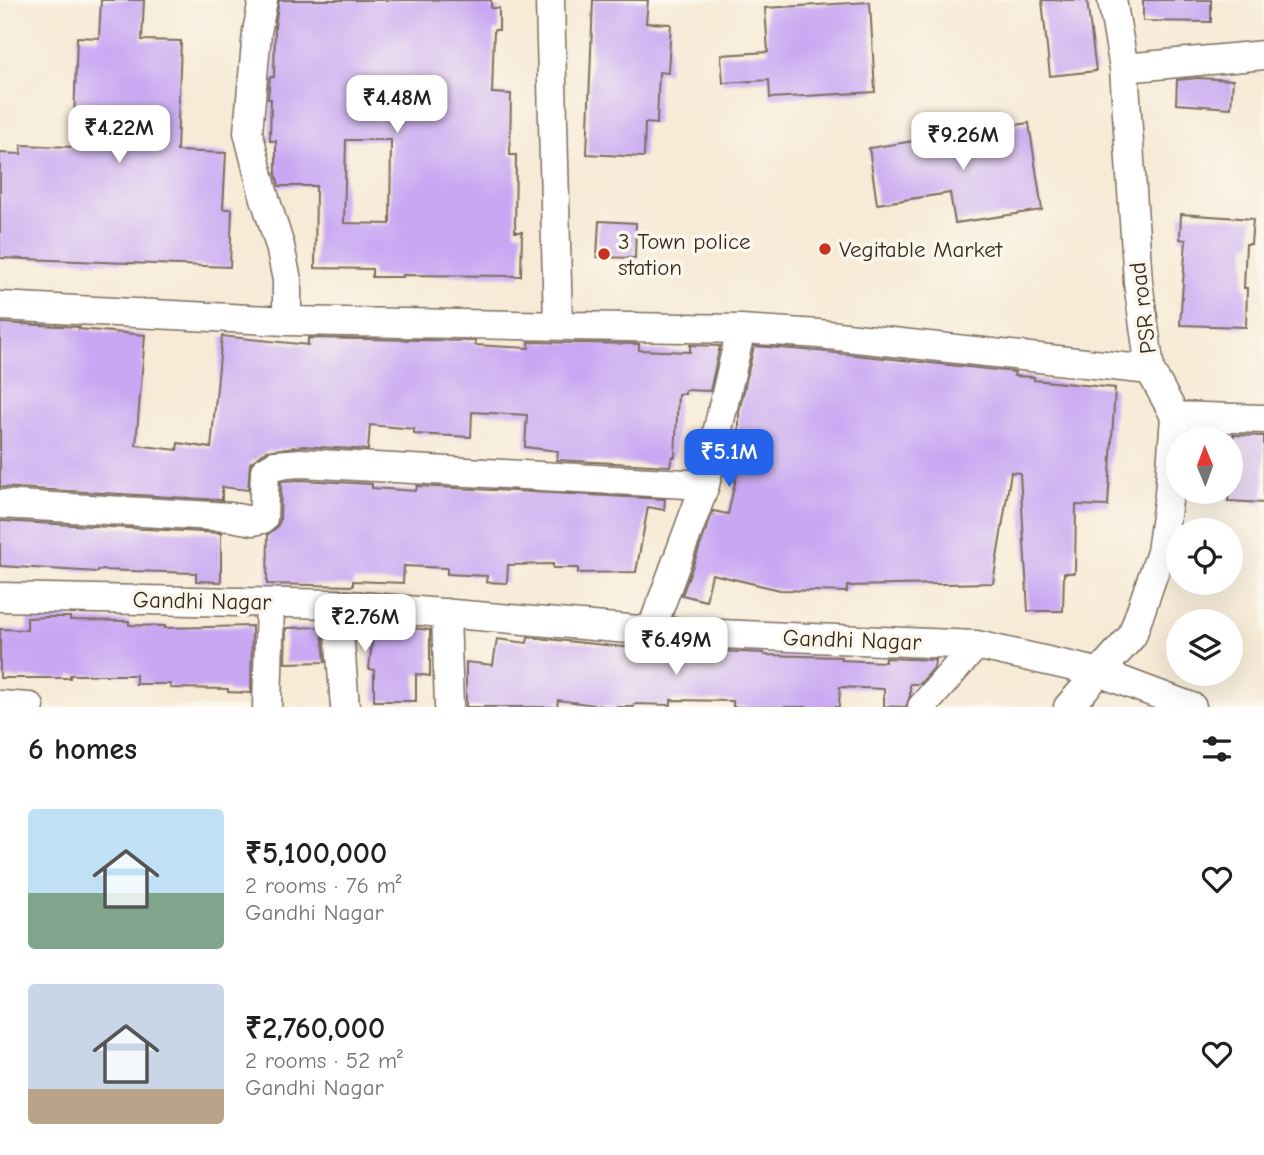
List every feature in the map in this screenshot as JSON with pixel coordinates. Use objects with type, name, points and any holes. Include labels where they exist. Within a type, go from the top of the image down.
[{"type":"street","points":[[263,0],[257,32],[248,132],[280,246],[287,280],[287,321]]},
{"type":"street","points":[[550,0],[558,325]]},
{"type":"street","name":"PSR road","points":[[1112,0],[1124,68],[1138,282],[1150,370],[1175,416]]},
{"type":"street","points":[[1124,68],[1264,55]]},
{"type":"street","points":[[0,306],[287,321],[558,325],[819,334],[1150,370]]},
{"type":"street","points":[[651,631],[705,485],[741,330]]},
{"type":"street","points":[[1068,707],[1132,636],[1161,552],[1175,416],[1264,419]]},
{"type":"street","points":[[0,504],[231,517],[253,521],[263,519],[265,471],[275,465],[301,463],[705,485]]},
{"type":"street","name":"Gandhi Nagar","points":[[0,597],[337,604],[651,631],[976,645],[1101,673],[1192,707]]},
{"type":"street","points":[[267,707],[270,603]]},
{"type":"street","points":[[337,604],[345,707]]},
{"type":"street","points":[[446,613],[449,707]]},
{"type":"street","points":[[922,707],[976,645]]},
{"type":"street","points":[[0,705],[30,707]]},
{"type":"building","points":[[101,0],[144,0],[142,40],[181,41],[177,151],[226,153],[223,209],[232,209],[230,267],[0,258],[0,153],[21,154],[21,145],[73,147],[77,37],[99,38]]},
{"type":"building","points":[[279,0],[491,0],[491,8],[499,8],[499,30],[494,30],[492,93],[511,94],[510,155],[516,155],[515,232],[522,232],[521,276],[372,277],[372,269],[315,268],[316,186],[279,186],[276,174],[276,141],[270,141],[271,99],[268,99],[270,77],[274,77],[275,26]],"holes":[[[346,140],[391,140],[390,224],[344,223]]]},
{"type":"building","points":[[593,0],[648,0],[646,23],[671,24],[668,73],[659,72],[657,124],[645,123],[644,157],[587,154]]},
{"type":"building","points":[[1042,0],[1087,0],[1096,71],[1050,76]]},
{"type":"building","points":[[1143,0],[1211,0],[1211,22],[1143,21]]},
{"type":"building","points":[[870,2],[875,92],[770,98],[769,80],[723,83],[721,55],[768,52],[765,8]]},
{"type":"building","points":[[1177,80],[1233,80],[1231,108],[1176,104]]},
{"type":"building","points":[[1029,123],[1042,210],[955,223],[950,193],[877,204],[869,148]]},
{"type":"building","points":[[1181,214],[1253,219],[1251,244],[1246,244],[1246,327],[1180,325],[1186,240],[1180,239]]},
{"type":"building","points":[[599,221],[636,223],[635,258],[597,257]]},
{"type":"building","points":[[0,323],[79,327],[145,335],[136,445],[177,450],[178,443],[211,448],[222,336],[308,345],[308,338],[475,341],[475,345],[529,348],[529,342],[639,344],[639,350],[690,352],[690,345],[720,346],[710,391],[685,390],[685,394],[678,394],[675,457],[672,457],[670,466],[557,460],[558,451],[525,447],[527,415],[472,412],[471,437],[414,434],[414,429],[370,425],[368,450],[302,446],[267,451],[250,463],[248,490],[222,487],[222,500],[0,487]]},
{"type":"building","points":[[754,346],[1015,372],[1014,376],[1034,377],[1034,380],[1115,388],[1108,506],[1076,505],[1075,573],[1064,573],[1063,611],[1028,611],[1020,473],[1011,472],[993,583],[847,586],[847,592],[780,590],[712,574],[706,601],[682,595],[713,511],[728,514],[737,473],[726,470],[731,447],[739,448],[739,412]]},
{"type":"building","points":[[1243,435],[1264,436],[1264,503],[1243,502]]},
{"type":"building","points":[[281,481],[372,484],[372,488],[416,491],[417,486],[665,499],[664,510],[648,507],[636,572],[578,573],[578,568],[553,568],[553,564],[508,565],[507,583],[486,582],[487,576],[447,574],[447,568],[404,566],[403,583],[353,581],[353,586],[267,584],[268,534],[277,527],[280,520]]},
{"type":"building","points":[[0,521],[221,533],[221,582],[196,581],[196,573],[98,572],[0,566]]},
{"type":"building","points":[[70,617],[70,620],[129,621],[129,625],[165,628],[252,626],[251,693],[228,692],[228,689],[170,688],[170,684],[136,684],[136,675],[0,678],[0,629],[27,630],[27,618]]},
{"type":"building","points":[[374,624],[430,630],[430,676],[416,674],[416,701],[374,701],[374,670],[369,669]]},
{"type":"building","points":[[322,627],[325,662],[285,663],[286,628]]},
{"type":"building","points":[[528,637],[652,650],[764,653],[885,662],[885,658],[935,660],[934,668],[920,684],[910,684],[906,707],[884,706],[884,689],[840,687],[839,707],[733,707],[733,701],[671,700],[671,705],[634,704],[634,707],[610,707],[558,700],[557,707],[466,707],[466,662],[493,665],[497,639],[527,643]]},
{"type":"place","name":"Vegitable Market","points":[[825,249]]},
{"type":"place","name":"3 Town police station","points":[[604,254]]}]
